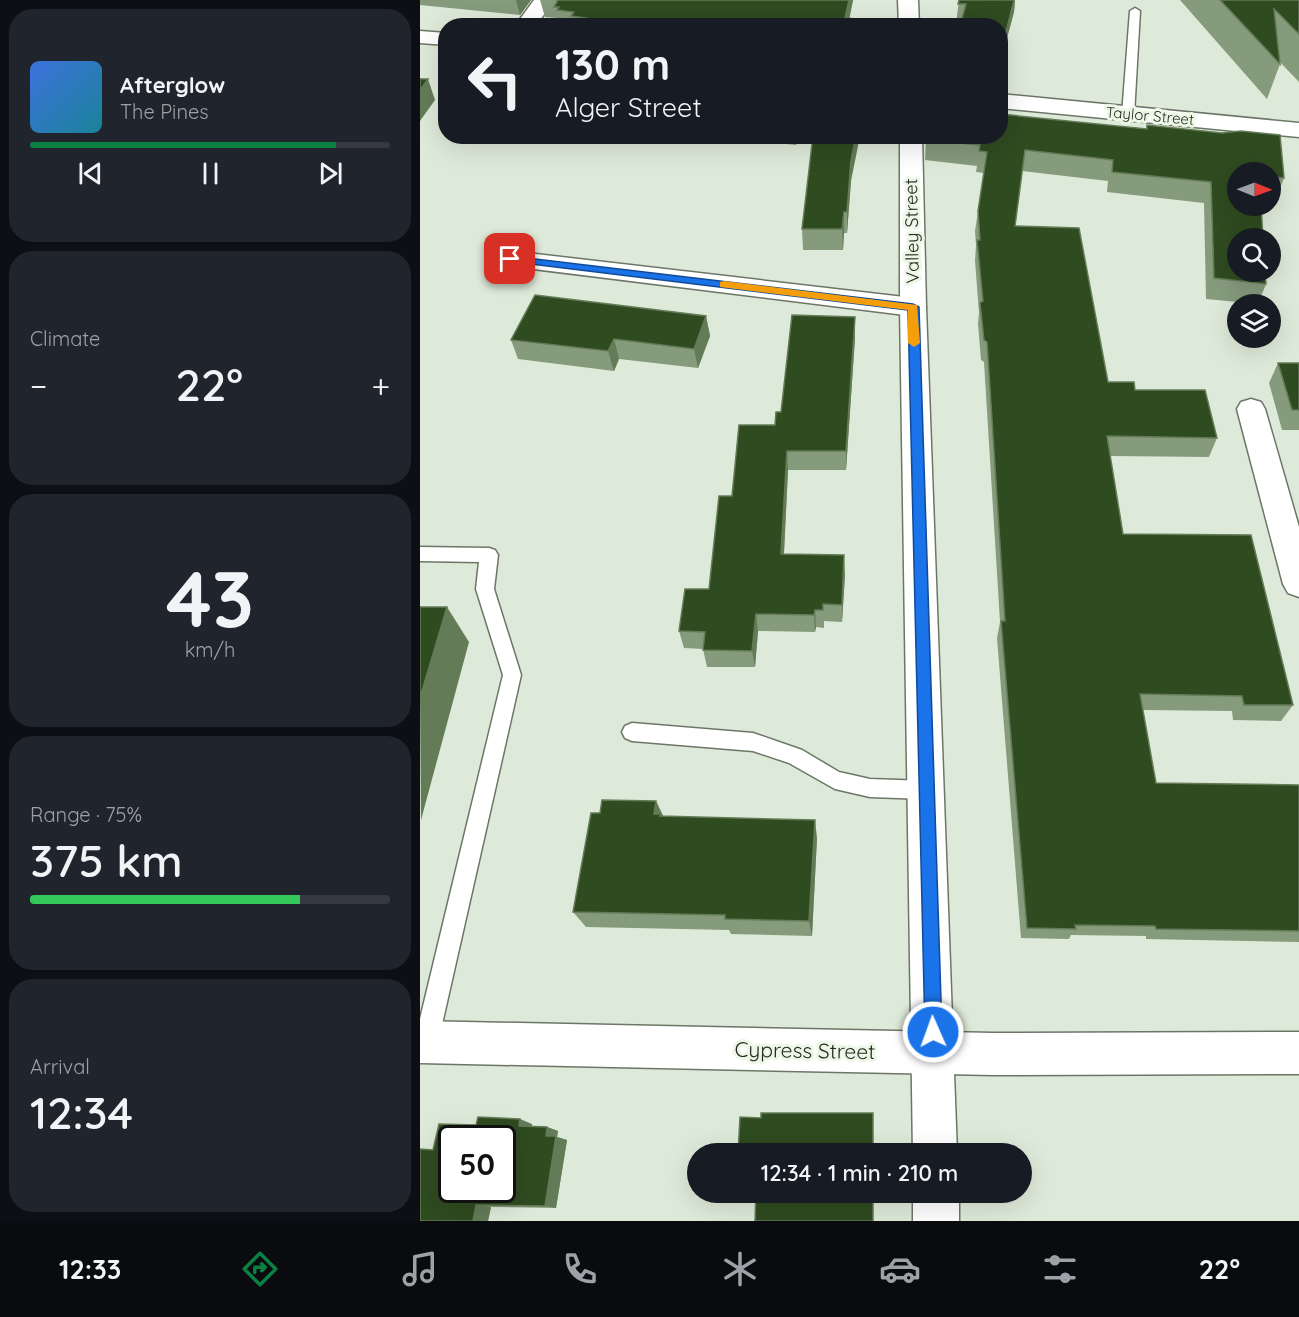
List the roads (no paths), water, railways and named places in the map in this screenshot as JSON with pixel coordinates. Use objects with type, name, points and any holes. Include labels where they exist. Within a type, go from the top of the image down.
[{"type":"street","points":[[531,18],[544,0]]},
{"type":"street","points":[[908,0],[909,18]]},
{"type":"street","points":[[420,37],[438,38]]},
{"type":"street","name":"Taylor Street","points":[[1008,103],[1299,130]]},
{"type":"street","name":"Valley Street","points":[[911,144],[913,307],[935,1143]]},
{"type":"street","points":[[510,259],[913,307]]},
{"type":"street","points":[[1251,409],[1299,584]]},
{"type":"street","name":"Cypress Street","points":[[423,1042],[934,1053],[1299,1053]]},
{"type":"street","points":[[936,1203],[936,1221]]},
{"type":"lane","points":[[1128,115],[1135,11]]},
{"type":"lane","points":[[420,554],[489,555],[485,589],[512,675],[499,738],[423,1042]]},
{"type":"lane","points":[[632,732],[753,742],[795,756],[835,780],[870,788],[926,790]]}]
